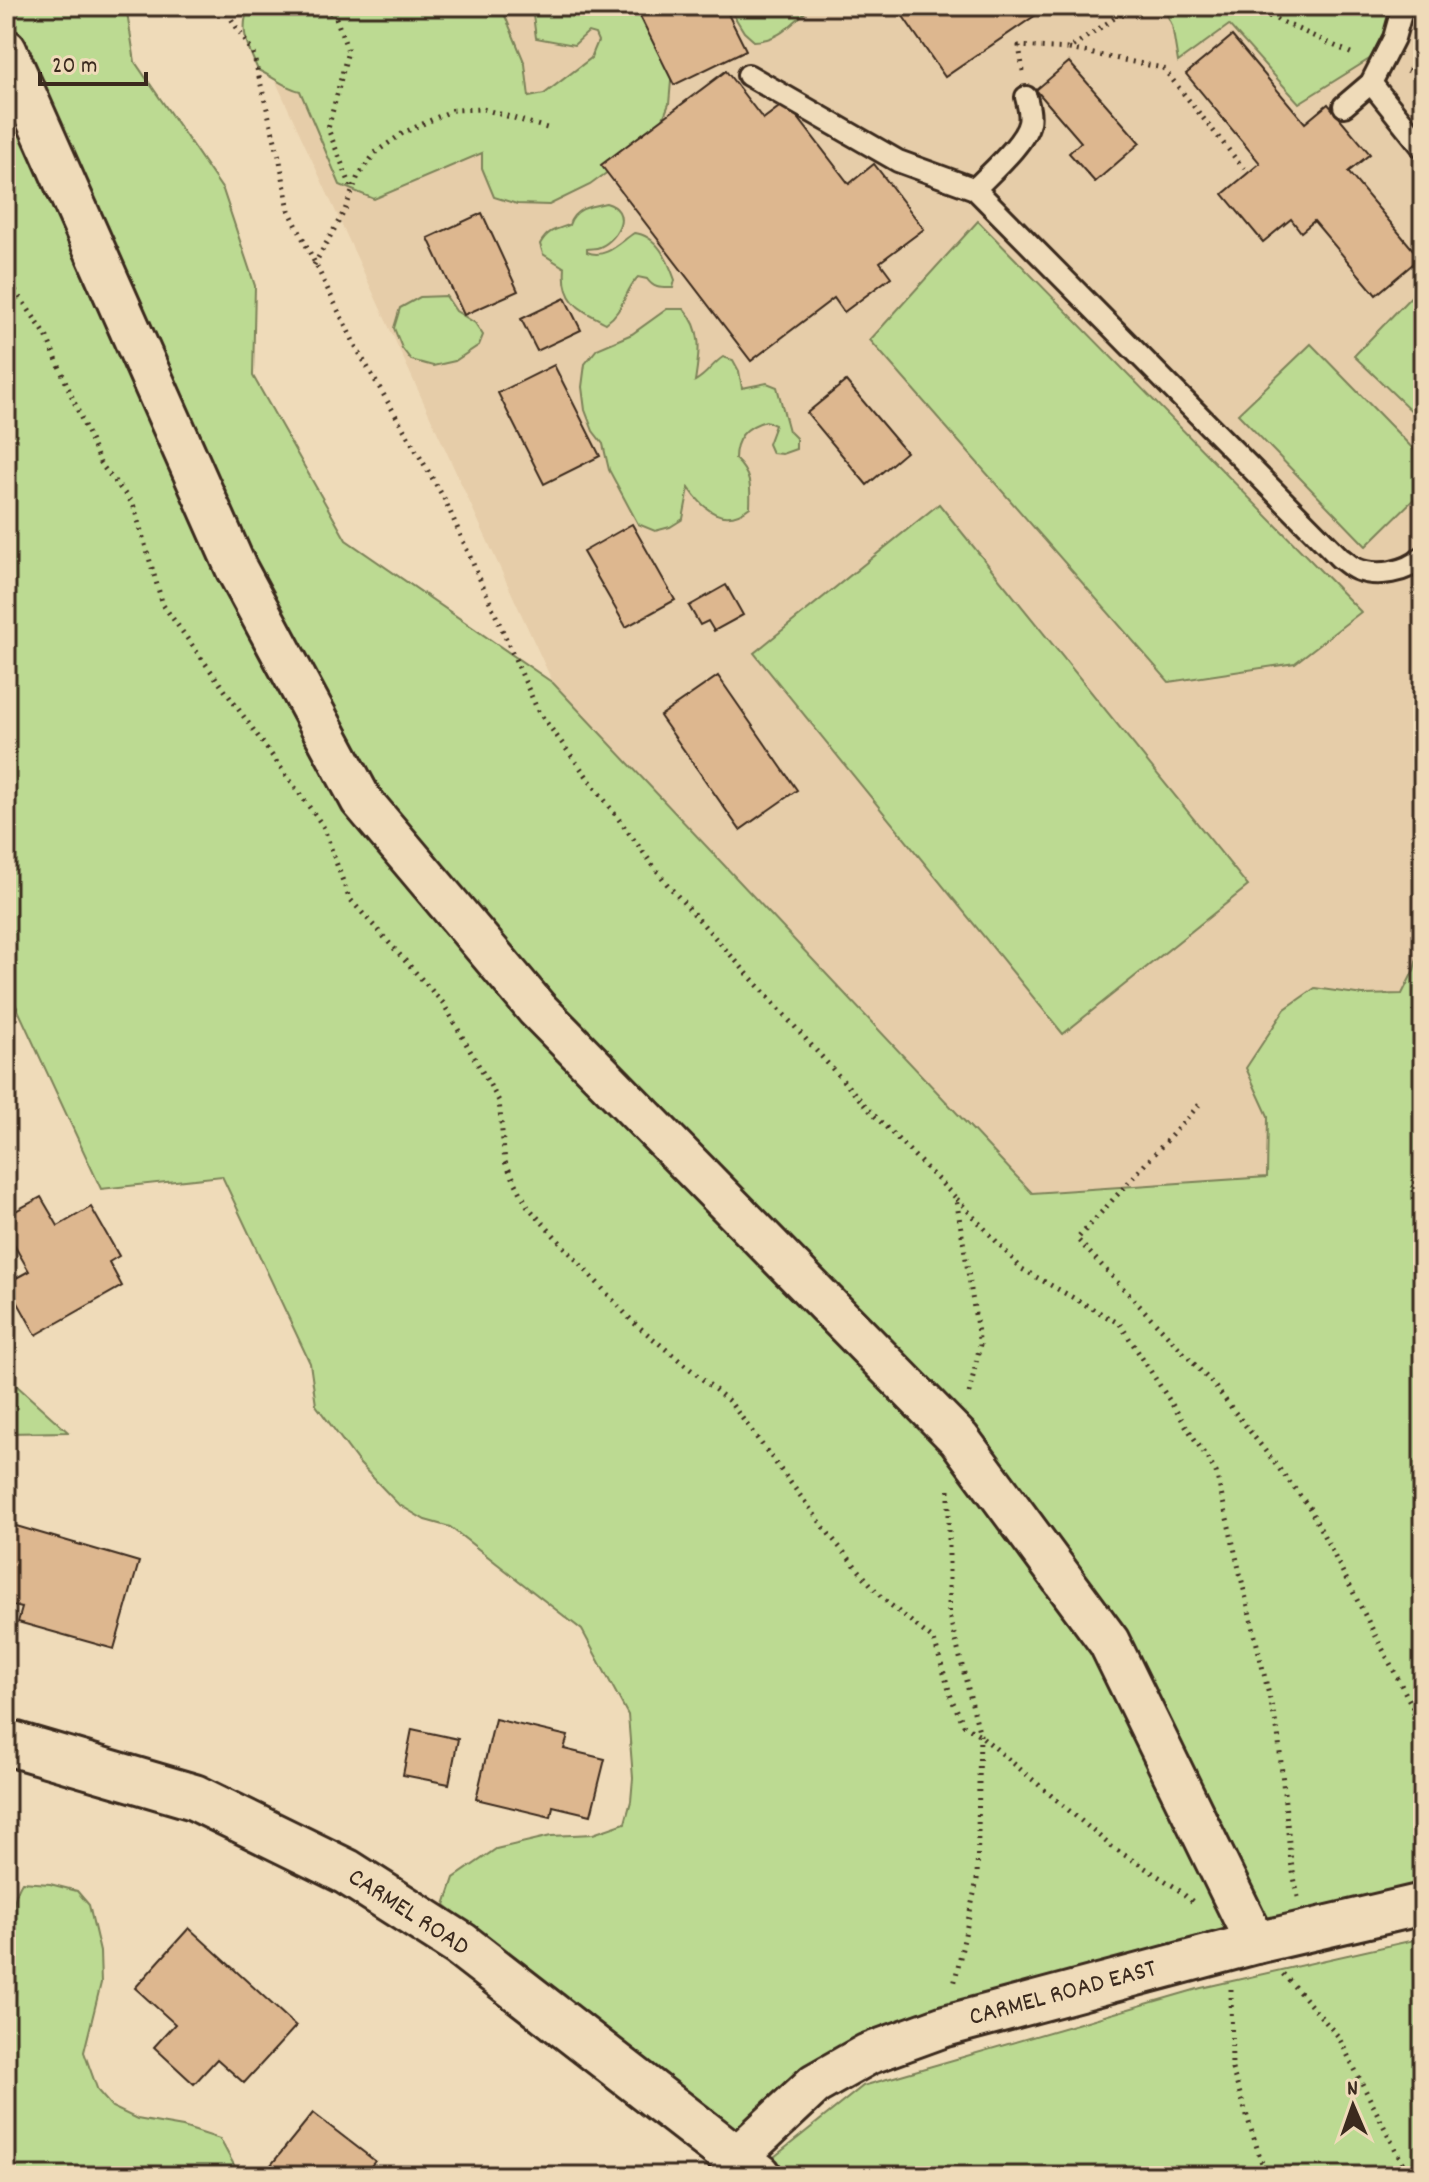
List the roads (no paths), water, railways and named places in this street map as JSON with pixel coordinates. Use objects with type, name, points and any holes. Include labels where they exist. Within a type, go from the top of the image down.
[{"type":"street","points":[[6,50],[236,568],[361,800],[537,1009],[959,1439],[1109,1642],[1243,1947]]},
{"type":"street","name":"CARMEL ROAD","points":[[6,1742],[194,1797],[347,1872],[460,1944],[748,2167]]},
{"type":"street","name":"CARMEL ROAD EAST","points":[[748,2167],[815,2084],[868,2054],[945,2026],[1243,1947],[1423,1904]]},
{"type":"lane","points":[[1344,106],[1371,83],[1394,38],[1403,6]]},
{"type":"lane","points":[[748,75],[898,161],[975,189],[1340,558],[1356,569],[1377,573],[1407,568],[1423,557]]},
{"type":"lane","points":[[1371,83],[1423,148]]},
{"type":"lane","points":[[975,189],[1023,138],[1029,125],[1026,97]]}]
